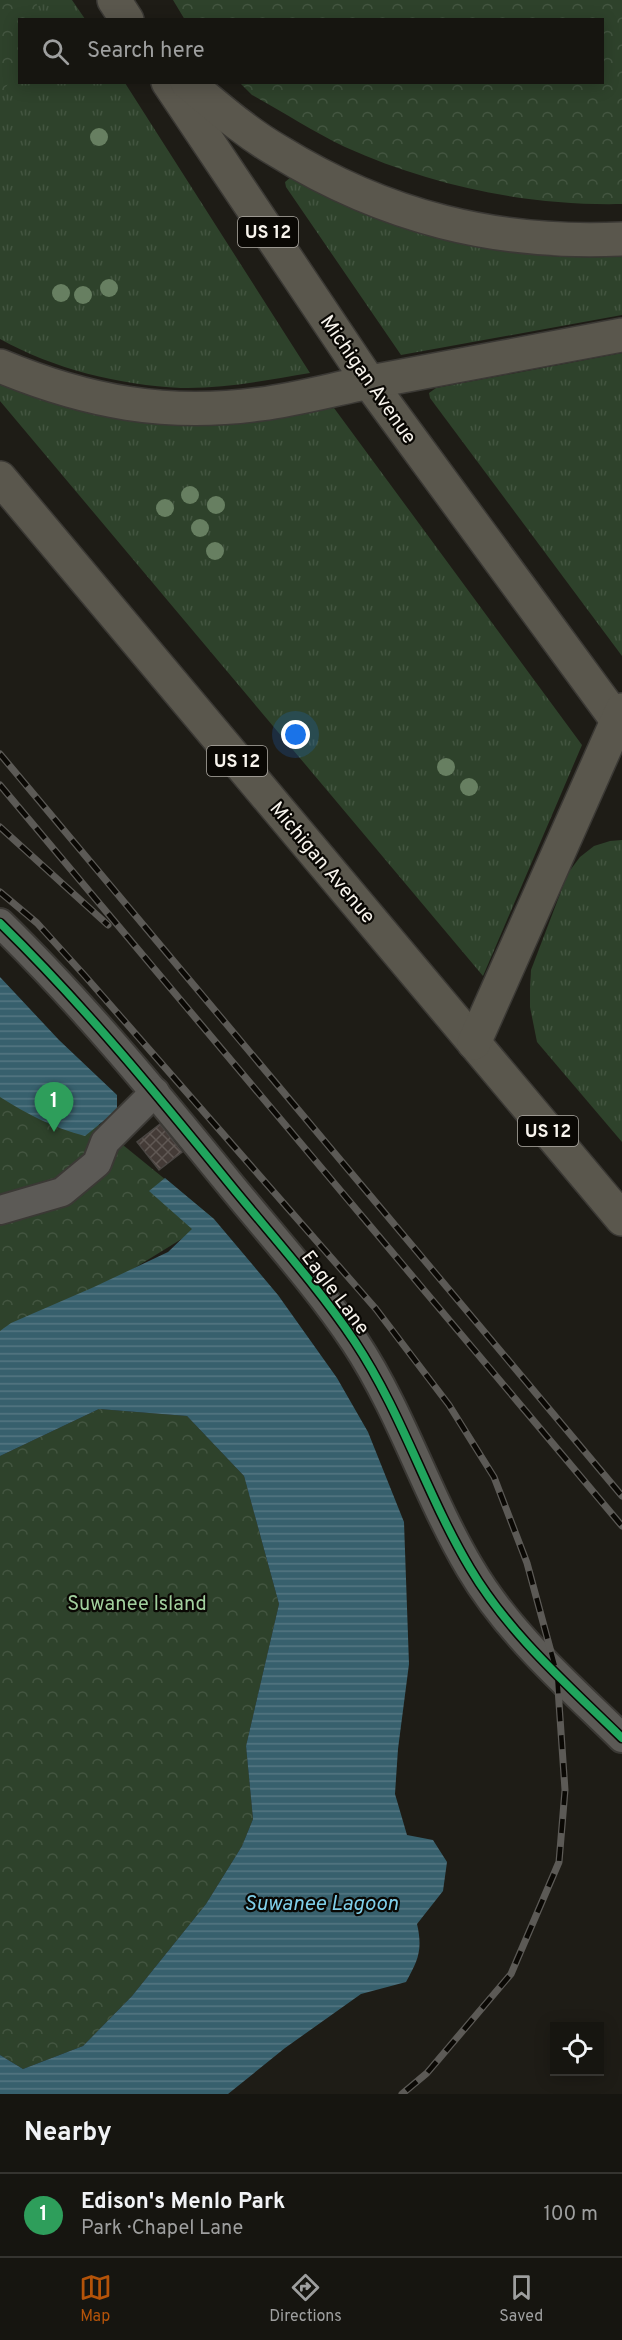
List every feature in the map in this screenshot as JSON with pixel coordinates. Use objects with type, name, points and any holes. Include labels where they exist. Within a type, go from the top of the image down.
[{"type":"main road","points":[[114,0],[126,18]]},
{"type":"main road","name":"Michigan Avenue","points":[[169,84],[369,382],[620,719]]},
{"type":"main road","points":[[189,84],[239,125],[277,151],[331,181],[377,202],[434,221],[478,231],[537,239],[582,241],[622,239]]},
{"type":"main road","points":[[0,366],[35,381],[114,403],[154,408],[194,409],[261,404],[622,335]]},
{"type":"main road","name":"Michigan Avenue","points":[[0,478],[622,1219]]},
{"type":"main road","points":[[474,1043],[620,719]]},
{"type":"street","name":"Eagle Lane","points":[[0,923],[33,956],[155,1092],[318,1292],[355,1342],[388,1398],[444,1520],[471,1569],[504,1618],[622,1738]]},
{"type":"street","points":[[0,1210],[62,1192],[97,1163],[105,1142],[155,1092]]},
{"type":"green space","points":[[0,0],[72,0],[84,18],[18,18],[18,84],[126,84],[310,373],[213,387],[158,386],[88,374],[42,359],[0,339]]},
{"type":"green space","points":[[0,0],[36,0],[39,18],[18,18],[18,70],[0,95]]},
{"type":"green space","points":[[173,0],[622,0],[622,204],[586,204],[516,197],[446,183],[412,173],[333,141],[252,95],[241,84],[604,84],[604,18],[184,18]]},
{"type":"green space","points":[[291,177],[409,229],[458,243],[514,253],[571,257],[622,256],[622,315],[401,355],[286,187],[285,182]]},
{"type":"green space","points":[[622,353],[622,656],[430,398],[429,393],[436,388]]},
{"type":"green space","points":[[0,383],[67,408],[122,420],[223,425],[334,408],[582,745],[483,976],[0,401]]},
{"type":"green space","points":[[622,840],[622,1142],[537,1042],[530,1007],[530,989],[531,970],[568,873],[580,857],[594,846]]},
{"type":"green space","points":[[0,1045],[214,1219],[0,1351]]},
{"type":"green space","name":"Suwanee Island","points":[[99,1409],[187,1416],[244,1476],[279,1604],[246,1746],[253,1819],[242,1846],[206,1904],[132,1996],[83,2046],[23,2069],[0,2055],[0,1456]]},
{"type":"water","points":[[0,977],[59,1040],[117,1095],[117,1110],[85,1136],[41,1120],[0,1097]]},
{"type":"water","name":"Suwanee Lagoon","points":[[165,1178],[214,1219],[278,1295],[337,1378],[368,1432],[404,1522],[409,1664],[398,1749],[395,1794],[407,1835],[433,1840],[447,1862],[443,1891],[417,1924],[420,1941],[418,1955],[406,1982],[361,1994],[285,2048],[228,2094],[0,2094],[0,2055],[23,2069],[83,2046],[132,1996],[206,1904],[242,1846],[253,1819],[246,1746],[279,1604],[244,1476],[187,1416],[99,1409],[0,1456],[0,1331],[11,1323],[168,1252],[192,1229],[149,1191]]},
{"type":"building","points":[[160,1124],[182,1152],[159,1170],[137,1142]]},
{"type":"railway","points":[[0,754],[622,1496]]},
{"type":"railway","points":[[0,785],[622,1526]]},
{"type":"railway","points":[[0,827],[108,925]]},
{"type":"railway","points":[[0,892],[37,923],[85,976],[376,1309],[449,1405],[494,1477],[527,1563],[557,1674],[565,1790],[559,1862],[511,1974],[427,2073],[402,2094]]},
{"type":"cycle path","points":[[0,923],[120,1052],[327,1302],[372,1369],[440,1512],[470,1568],[486,1592],[540,1658],[622,1738]]},
{"type":"place","name":"Edison's Menlo Park","points":[[54,1132]]}]
